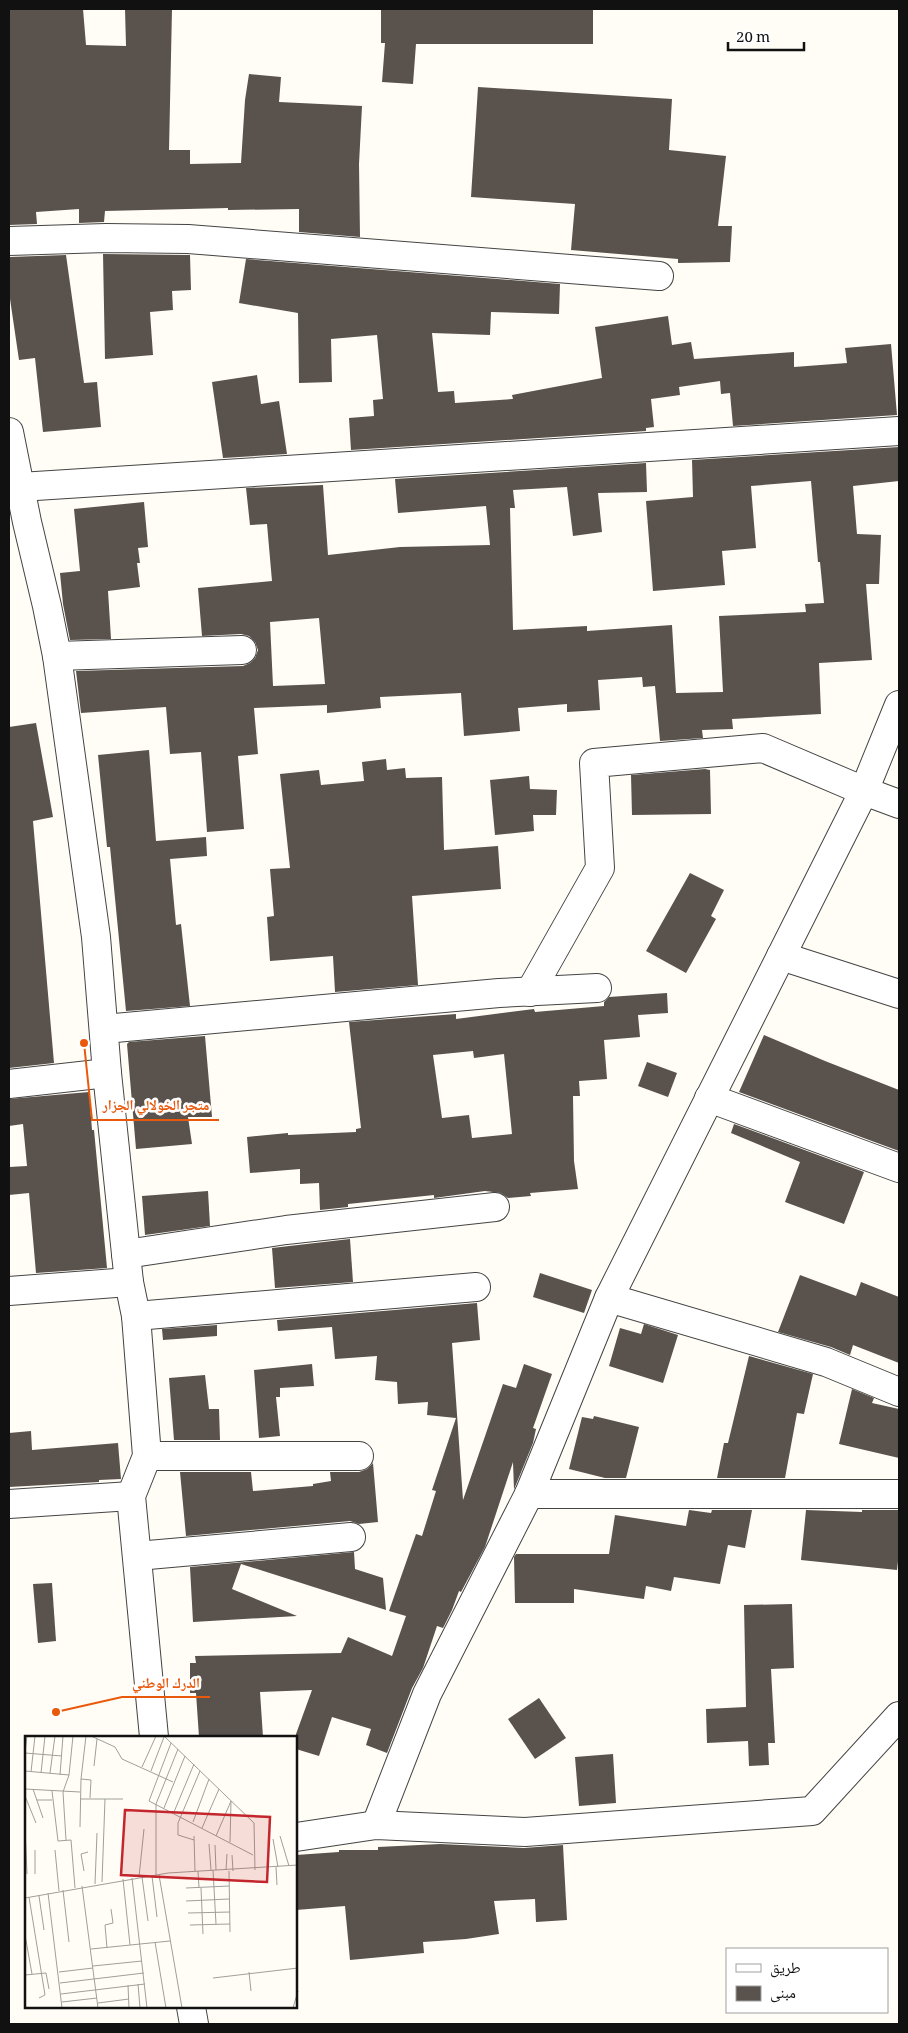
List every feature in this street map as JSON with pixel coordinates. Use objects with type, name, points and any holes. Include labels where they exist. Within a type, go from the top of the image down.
[{"type":"street","points":[[9,242],[106,238],[188,239],[659,276]]},
{"type":"street","points":[[20,487],[899,431]]},
{"type":"street","points":[[9,432],[20,487],[18,524],[48,606],[57,656],[96,937],[107,1073],[126,1254],[136,1316],[147,1456],[131,1496],[154,1736]]},
{"type":"street","points":[[57,656],[242,650]]},
{"type":"street","points":[[376,1825],[428,1694],[529,1494],[609,1298],[864,791],[899,705]]},
{"type":"street","points":[[530,992],[600,868],[594,763],[763,748],[899,804]]},
{"type":"street","points":[[781,956],[899,994]]},
{"type":"street","points":[[104,1029],[530,992],[598,988]]},
{"type":"street","points":[[9,1084],[107,1073]]},
{"type":"street","points":[[709,1098],[899,1168]]},
{"type":"street","points":[[126,1254],[286,1230],[495,1207]]},
{"type":"street","points":[[9,1291],[129,1282]]},
{"type":"street","points":[[136,1316],[476,1287]]},
{"type":"street","points":[[609,1298],[826,1362],[899,1392]]},
{"type":"street","points":[[147,1456],[359,1456]]},
{"type":"street","points":[[529,1494],[899,1494]]},
{"type":"street","points":[[9,1504],[131,1496]]},
{"type":"street","points":[[137,1556],[351,1538]]},
{"type":"street","points":[[298,1837],[376,1825],[525,1832],[812,1811],[899,1716]]},
{"type":"street","points":[[191,2008],[194,2024]]},
{"type":"building","points":[[9,9],[83,9],[86,45],[126,46],[125,9],[172,9],[169,150],[190,150],[190,164],[241,163],[245,100],[249,74],[281,77],[279,102],[362,106],[359,164],[360,237],[299,232],[299,209],[228,210],[228,208],[105,211],[104,222],[79,223],[79,209],[36,212],[37,224],[9,225]]},
{"type":"building","points":[[381,9],[593,9],[593,44],[416,44],[413,84],[382,82],[385,43],[381,43]]},
{"type":"building","points":[[478,87],[672,99],[669,150],[726,156],[718,226],[732,226],[730,262],[678,263],[678,259],[571,250],[575,204],[471,197]]},
{"type":"building","points":[[103,254],[190,255],[191,290],[172,291],[173,310],[150,312],[153,355],[105,359]]},
{"type":"building","points":[[66,255],[84,383],[97,382],[101,427],[43,432],[35,358],[19,360],[9,292],[9,257]]},
{"type":"building","points":[[246,259],[560,284],[559,314],[491,312],[490,335],[432,333],[438,392],[454,391],[455,403],[513,399],[512,395],[602,378],[595,327],[668,316],[672,345],[691,342],[694,359],[794,352],[794,367],[847,363],[845,348],[891,344],[897,415],[733,426],[730,393],[721,394],[720,381],[679,387],[680,395],[651,399],[654,427],[646,428],[646,431],[351,450],[349,418],[374,416],[373,400],[383,399],[377,335],[331,339],[332,382],[299,383],[298,313],[239,303]]},
{"type":"building","points":[[257,375],[261,404],[279,401],[287,454],[223,458],[212,382]]},
{"type":"building","points":[[899,447],[899,481],[853,486],[857,534],[881,535],[879,584],[866,584],[872,660],[819,663],[821,714],[732,719],[733,729],[702,730],[703,738],[660,741],[655,686],[643,687],[642,677],[598,680],[600,710],[567,712],[567,704],[518,708],[520,731],[464,736],[461,693],[380,697],[381,708],[327,713],[327,705],[254,708],[258,754],[238,756],[244,829],[207,832],[201,752],[170,754],[166,707],[81,713],[76,671],[243,666],[255,658],[258,650],[255,642],[249,636],[241,634],[202,636],[198,588],[272,581],[267,524],[250,525],[246,488],[323,485],[328,555],[400,547],[490,545],[486,506],[398,513],[395,479],[646,463],[647,492],[598,493],[602,532],[573,536],[567,487],[513,490],[515,508],[510,508],[513,630],[587,626],[587,631],[672,625],[676,693],[723,692],[719,616],[806,612],[805,604],[824,603],[820,562],[818,562],[811,481],[751,486],[756,548],[722,551],[725,585],[653,591],[646,501],[693,497],[692,460]],"holes":[[[319,618],[325,684],[273,686],[270,622]]]},
{"type":"building","points":[[144,502],[148,547],[138,548],[140,563],[137,563],[140,587],[108,591],[111,639],[70,640],[63,604],[60,573],[80,571],[74,509]]},
{"type":"building","points":[[36,723],[53,817],[33,821],[54,1063],[9,1068],[9,727]]},
{"type":"building","points":[[149,750],[156,841],[206,837],[207,856],[170,859],[176,925],[181,924],[190,1006],[126,1011],[110,847],[107,847],[98,755]]},
{"type":"building","points":[[386,759],[387,770],[405,768],[406,778],[442,777],[444,850],[498,846],[501,889],[412,896],[418,985],[335,992],[333,956],[270,961],[267,917],[274,916],[270,869],[290,868],[280,774],[319,770],[321,785],[364,781],[362,762]]},
{"type":"building","points":[[710,770],[711,814],[632,815],[631,775]]},
{"type":"building","points":[[529,776],[530,789],[557,790],[556,815],[533,815],[534,831],[495,835],[490,780]]},
{"type":"building","points":[[690,873],[724,890],[711,916],[716,919],[686,973],[646,951]]},
{"type":"building","points":[[667,993],[668,1013],[638,1015],[640,1037],[604,1040],[607,1079],[579,1081],[580,1096],[573,1096],[574,1161],[578,1189],[530,1193],[531,1196],[508,1198],[501,1193],[485,1191],[434,1198],[434,1195],[348,1204],[348,1207],[320,1210],[319,1183],[300,1184],[300,1169],[250,1173],[247,1137],[288,1133],[288,1135],[356,1132],[356,1129],[361,1128],[349,1022],[456,1014],[456,1019],[534,1009],[535,1012],[604,1006],[604,1002],[609,997]],"holes":[[[473,1051],[474,1058],[504,1054],[512,1134],[472,1138],[469,1115],[442,1118],[433,1055]]]},
{"type":"building","points":[[764,1035],[899,1090],[899,1151],[739,1092]]},
{"type":"building","points":[[205,1036],[212,1117],[188,1117],[192,1144],[136,1149],[127,1044],[129,1042]]},
{"type":"building","points":[[647,1062],[677,1073],[668,1097],[638,1086]]},
{"type":"building","points":[[89,1092],[107,1268],[36,1273],[29,1193],[9,1195],[9,1167],[27,1166],[23,1124],[9,1126],[9,1099]]},
{"type":"building","points":[[734,1124],[864,1172],[844,1224],[785,1202],[800,1162],[731,1133]]},
{"type":"building","points":[[208,1191],[210,1226],[145,1235],[142,1196]]},
{"type":"building","points":[[350,1239],[353,1282],[275,1288],[272,1248]]},
{"type":"building","points":[[540,1273],[592,1290],[584,1313],[533,1297]]},
{"type":"building","points":[[800,1275],[856,1296],[861,1282],[899,1297],[899,1363],[853,1345],[850,1355],[831,1347],[778,1332]]},
{"type":"building","points":[[477,1303],[480,1340],[452,1343],[463,1500],[503,1384],[516,1388],[524,1364],[552,1374],[533,1428],[536,1429],[533,1443],[514,1490],[513,1462],[485,1547],[461,1592],[459,1591],[443,1628],[437,1626],[423,1668],[412,1688],[387,1753],[366,1745],[371,1729],[332,1717],[319,1756],[298,1750],[298,1736],[296,1734],[312,1690],[260,1692],[263,1736],[199,1736],[196,1693],[190,1693],[190,1663],[196,1663],[195,1656],[341,1653],[348,1637],[392,1656],[406,1616],[389,1611],[416,1534],[422,1536],[436,1491],[432,1490],[456,1418],[427,1415],[428,1402],[398,1404],[397,1382],[375,1380],[377,1356],[335,1359],[332,1327],[278,1331],[277,1320]]},
{"type":"building","points":[[644,1324],[678,1335],[663,1383],[609,1366],[620,1328],[641,1334]]},
{"type":"building","points":[[217,1325],[217,1336],[163,1340],[162,1329]]},
{"type":"building","points":[[749,1356],[813,1374],[804,1414],[797,1413],[785,1478],[717,1478],[724,1443],[728,1443]]},
{"type":"building","points":[[312,1364],[314,1386],[280,1388],[280,1397],[276,1397],[280,1436],[259,1438],[254,1370]]},
{"type":"building","points":[[205,1375],[209,1409],[219,1409],[220,1440],[174,1440],[169,1378]]},
{"type":"building","points":[[852,1389],[874,1398],[872,1403],[899,1409],[899,1458],[839,1444]]},
{"type":"building","points":[[594,1416],[639,1427],[626,1478],[605,1478],[569,1469],[582,1417],[593,1419]]},
{"type":"building","points":[[31,1431],[32,1450],[118,1443],[121,1479],[9,1487],[9,1433]]},
{"type":"building","points":[[373,1463],[378,1522],[359,1524],[350,1521],[186,1536],[180,1472],[251,1472],[253,1491],[313,1486],[313,1484],[331,1481],[330,1472],[359,1472],[367,1469]]},
{"type":"building","points":[[689,1510],[711,1513],[712,1510],[752,1510],[745,1548],[728,1545],[720,1584],[674,1577],[671,1591],[646,1586],[644,1599],[574,1589],[574,1603],[515,1603],[514,1557],[516,1554],[609,1554],[615,1515],[686,1526]]},
{"type":"building","points":[[806,1510],[862,1512],[862,1510],[899,1510],[897,1570],[801,1560]]},
{"type":"building","points":[[354,1552],[355,1569],[383,1578],[386,1610],[241,1564],[232,1589],[297,1616],[193,1622],[190,1567]]},
{"type":"building","points":[[52,1583],[56,1641],[38,1643],[33,1584]]},
{"type":"building","points":[[792,1604],[794,1668],[771,1669],[775,1743],[768,1743],[769,1765],[749,1766],[748,1741],[707,1743],[706,1709],[746,1707],[744,1605]]},
{"type":"building","points":[[539,1698],[566,1738],[535,1759],[508,1719]]},
{"type":"building","points":[[613,1754],[616,1803],[579,1806],[575,1757]]},
{"type":"building","points":[[440,1844],[524,1848],[563,1845],[567,1920],[536,1922],[535,1899],[494,1901],[499,1934],[466,1939],[423,1942],[424,1953],[350,1960],[345,1906],[298,1910],[298,1855],[339,1852],[339,1850],[378,1850],[378,1847]]},
{"type":"place","name":"متجر الخولالي الجزار","points":[[84,1043]]},
{"type":"place","name":"الدرك الوطني","points":[[56,1712]]}]
